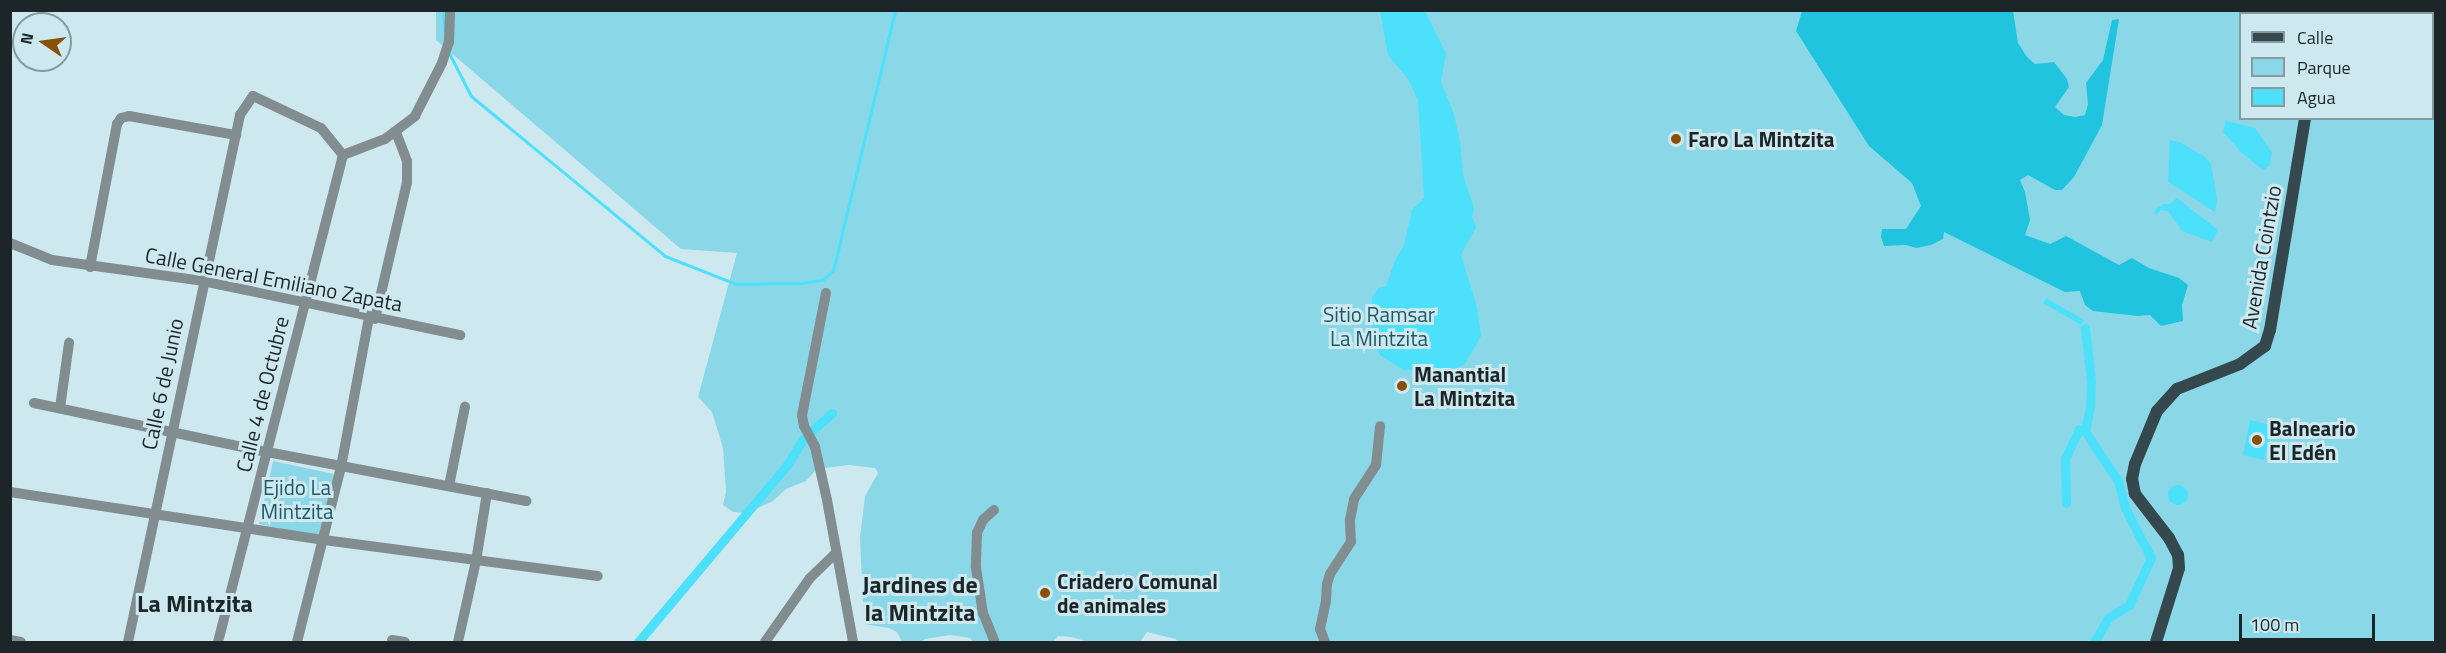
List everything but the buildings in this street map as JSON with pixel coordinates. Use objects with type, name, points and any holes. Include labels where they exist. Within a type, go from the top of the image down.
[{"type":"main road","name":"Avenida Cointzio","points":[[2156,642],[2179,568],[2178,555],[2169,538],[2135,494],[2132,479],[2135,464],[2157,411],[2177,389],[2240,364],[2265,346],[2270,330],[2305,120]]},
{"type":"street","points":[[343,156],[396,132],[415,116],[446,53],[449,42],[450,10]]},
{"type":"street","name":"Calle 6 de Junio","points":[[128,642],[240,115],[252,96],[321,128],[343,156]]},
{"type":"street","points":[[90,267],[117,124],[121,118],[129,116],[236,135]]},
{"type":"street","points":[[297,642],[341,467],[372,318],[408,183],[407,161],[396,132]]},
{"type":"street","name":"Calle 4 de Octubre","points":[[218,642],[343,156]]},
{"type":"street","name":"Calle General Emiliano Zapata","points":[[10,243],[52,260],[203,281],[460,335]]},
{"type":"street","points":[[826,293],[802,415],[815,447],[827,500],[853,642]]},
{"type":"street","points":[[60,408],[69,343]]},
{"type":"street","points":[[34,403],[341,467],[526,501]]},
{"type":"street","points":[[449,486],[465,407]]},
{"type":"street","points":[[1325,642],[1320,629],[1327,584],[1330,574],[1351,542],[1350,520],[1354,499],[1376,465],[1380,426]]},
{"type":"street","points":[[10,492],[324,540],[598,576]]},
{"type":"street","points":[[458,642],[476,561],[487,494]]},
{"type":"street","points":[[994,510],[983,520],[977,533],[976,568],[983,613],[995,642]]},
{"type":"street","points":[[765,642],[810,578],[836,553]]},
{"type":"street","points":[[10,640],[21,642]]},
{"type":"street","points":[[392,640],[405,642]]},
{"type":"green space","name":"Sitio Ramsar La Mintzita","points":[[436,10],[2435,11],[2435,642],[1177,642],[1176,639],[1147,632],[1140,642],[1089,642],[1058,636],[1053,642],[973,642],[970,638],[950,635],[925,639],[921,642],[902,642],[897,632],[889,628],[864,624],[860,538],[865,496],[878,473],[875,468],[849,465],[817,469],[806,481],[786,489],[773,501],[747,513],[733,512],[723,505],[726,492],[723,448],[712,412],[698,397],[737,253],[681,249],[436,40]]},
{"type":"green space","name":"Ejido La Mintzita","points":[[273,461],[334,474],[321,537],[259,524]]},
{"type":"shaded area","points":[[1802,11],[2013,11],[2018,43],[2027,57],[2035,64],[2054,62],[2067,79],[2069,87],[2055,107],[2064,115],[2075,117],[2085,115],[2088,104],[2086,83],[2103,60],[2112,20],[2119,19],[2102,125],[2074,177],[2062,190],[2055,190],[2028,175],[2020,180],[2025,192],[2030,220],[2025,235],[2050,244],[2066,236],[2119,265],[2132,258],[2149,268],[2179,278],[2188,285],[2182,305],[2183,321],[2161,326],[2150,315],[2138,316],[2093,311],[2085,305],[2080,291],[2065,292],[1944,232],[1943,239],[1931,245],[1916,248],[1906,245],[1884,246],[1881,237],[1882,229],[1906,229],[1921,206],[1912,183],[1869,146],[1796,31]]},
{"type":"water","name":"Manantial La Mintzita","points":[[1380,11],[1425,11],[1446,54],[1441,82],[1454,114],[1460,141],[1463,175],[1474,208],[1472,217],[1476,227],[1461,255],[1477,307],[1481,336],[1465,364],[1450,372],[1403,370],[1380,355],[1373,341],[1372,297],[1379,288],[1386,286],[1394,263],[1404,245],[1412,210],[1424,198],[1418,100],[1408,79],[1388,55]]},
{"type":"water","points":[[2226,121],[2255,128],[2272,153],[2269,166],[2263,170],[2242,153],[2223,132]]},
{"type":"water","points":[[2170,140],[2179,142],[2204,156],[2211,164],[2217,200],[2215,212],[2168,182]]},
{"type":"water","points":[[2177,198],[2218,230],[2212,242],[2182,231],[2168,211],[2161,210],[2156,215],[2154,212],[2157,208],[2163,204],[2170,204]]},
{"type":"water","points":[[2046,298],[2084,320],[2081,325],[2043,303]]},
{"type":"water","name":"Balneario El Edén","points":[[2250,420],[2271,425],[2264,460],[2243,455]]},
{"type":"water","points":[[2178,485],[2185,488],[2188,495],[2185,502],[2178,505],[2171,502],[2168,495],[2171,488]]},
{"type":"waterway","points":[[443,10],[445,41]]},
{"type":"waterway","points":[[449,53],[471,96],[665,256],[736,284],[802,283],[822,280],[833,271],[895,10]]},
{"type":"waterway","points":[[2085,328],[2091,381],[2090,407],[2085,431]]},
{"type":"waterway","points":[[638,642],[787,465],[803,439],[832,413]]},
{"type":"waterway","points":[[2066,503],[2065,459],[2079,429],[2085,431],[2118,481],[2125,508],[2151,558],[2129,605],[2108,618],[2094,642]]},
{"type":"place","name":"Faro La Mintzita","points":[[1676,139]]},
{"type":"place","name":"Manantial La Mintzita","points":[[1402,386]]},
{"type":"place","name":"Balneario El Edén","points":[[2257,440]]},
{"type":"place","name":"Criadero Comunal de animales","points":[[1045,593]]},
{"type":"district","name":"Jardines de la Mintzita","points":[[920,599]]},
{"type":"district","name":"La Mintzita","points":[[195,604]]}]
